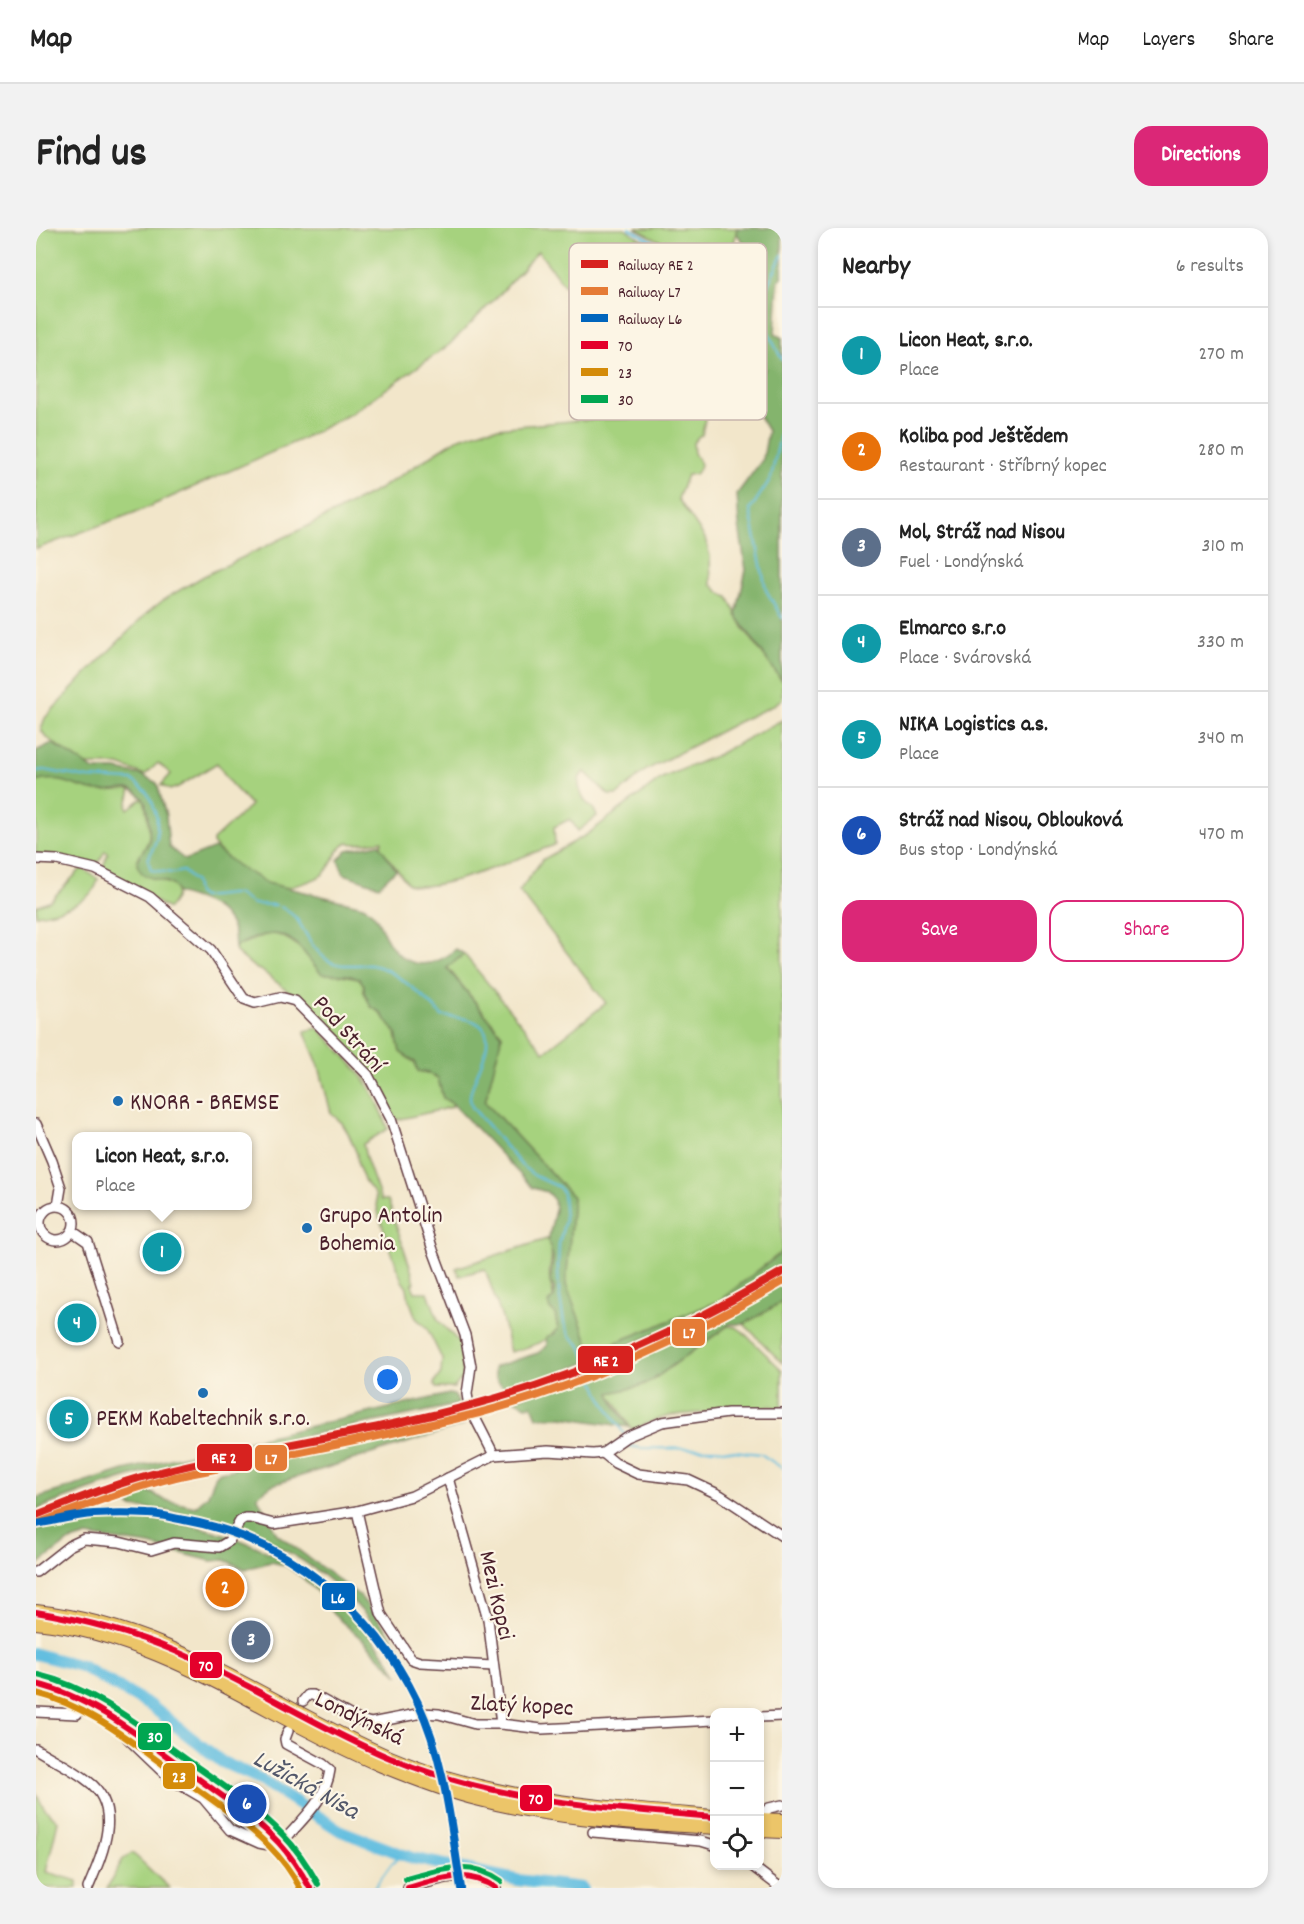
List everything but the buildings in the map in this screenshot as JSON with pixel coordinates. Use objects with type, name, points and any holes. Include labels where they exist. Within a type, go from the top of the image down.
[{"type":"highway","name":"Londýnská","points":[[36,1612],[87,1620],[155,1641],[220,1671],[390,1758],[460,1783],[498,1793],[551,1802],[710,1817]]},
{"type":"highway","name":"Londýnská","points":[[36,1622],[90,1631],[165,1657],[371,1760],[425,1782],[469,1796],[506,1805],[571,1815],[710,1827]]},
{"type":"street","name":"Pod Strání","points":[[36,859],[57,860],[95,869],[150,897],[211,950],[244,999],[255,1004],[280,997],[295,1001],[368,1075],[391,1119],[433,1250],[465,1335],[471,1366],[467,1394],[471,1415],[494,1455]]},
{"type":"street","points":[[36,1124],[61,1188],[58,1206]]},
{"type":"street","points":[[58,1206],[64,1207],[73,1216],[74,1223],[68,1236],[56,1240],[50,1238],[42,1230],[41,1218],[50,1207],[58,1206]]},
{"type":"street","points":[[72,1231],[88,1242],[119,1341]]},
{"type":"street","points":[[36,1572],[69,1546],[84,1539],[118,1542],[151,1550],[174,1544],[219,1547],[229,1541],[240,1521],[245,1518],[274,1524],[357,1511],[412,1496],[494,1455],[548,1451],[603,1453],[626,1437],[662,1422],[728,1413],[782,1413]]},
{"type":"street","points":[[603,1453],[615,1463],[638,1474],[688,1480],[720,1495],[782,1536]]},
{"type":"street","name":"Mezi Kopci","points":[[448,1478],[488,1619],[501,1724]]},
{"type":"street","points":[[357,1511],[381,1614],[411,1659],[420,1662],[493,1666]]},
{"type":"street","points":[[36,1684],[48,1686],[115,1720],[245,1813],[281,1844],[310,1888]]},
{"type":"street","name":"Zlatý kopec","points":[[303,1701],[308,1695],[313,1695],[357,1719],[371,1723],[423,1713],[440,1714],[475,1724],[501,1724],[542,1729],[710,1720]]},
{"type":"street","points":[[36,1712],[77,1714]]},
{"type":"street","points":[[764,1717],[782,1716]]},
{"type":"street","points":[[115,1720],[122,1733],[170,1778],[203,1798],[230,1830],[260,1843],[274,1846],[281,1844]]},
{"type":"street","name":"Londýnská","points":[[281,1844],[315,1807],[327,1784],[330,1770],[286,1744],[288,1731]]},
{"type":"street","points":[[36,1749],[87,1779],[105,1801],[108,1830],[101,1856],[88,1888]]},
{"type":"street","points":[[769,1824],[769,1808],[782,1805]]},
{"type":"street","points":[[593,1832],[701,1841],[710,1844]]},
{"type":"street","points":[[758,1870],[781,1888]]},
{"type":"street","points":[[408,1888],[453,1878],[469,1877],[482,1880],[496,1888]]},
{"type":"green space","points":[[36,228],[625,228],[641,239],[654,243],[569,243],[569,292],[538,251],[501,293],[449,345],[350,414],[304,438],[144,509],[36,549]]},
{"type":"green space","points":[[635,228],[737,228],[735,243],[664,243]]},
{"type":"green space","points":[[737,228],[782,228],[782,277],[778,281],[775,334],[782,338],[782,681],[736,615],[746,570],[737,494],[763,459],[768,431],[761,420],[767,420],[767,243],[744,243],[736,233]]},
{"type":"green space","points":[[582,420],[705,420],[702,435],[693,443],[694,453],[701,465],[695,474],[687,475],[678,499],[705,538],[710,556],[711,584],[728,597],[743,627],[782,681],[782,699],[646,770],[617,795],[609,795],[585,772],[579,780],[580,790],[585,801],[593,808],[597,816],[578,831],[570,819],[554,827],[555,844],[552,846],[479,873],[421,886],[408,884],[381,848],[382,841],[347,843],[339,850],[326,872],[309,881],[282,888],[264,882],[244,871],[213,843],[213,840],[251,805],[231,784],[217,763],[170,790],[161,785],[171,774],[158,763],[145,775],[119,765],[84,765],[46,737],[41,730],[45,718],[82,678],[147,613],[166,598],[204,576],[378,490],[457,439],[487,429]]},
{"type":"green space","points":[[782,720],[782,1252],[719,1301],[592,1353],[566,1285],[573,1197],[485,1102],[502,1035],[447,967],[464,954],[544,1052],[606,1003],[519,891],[542,860],[586,835],[662,778],[715,756]]},
{"type":"green space","points":[[52,743],[94,770],[116,770],[142,775],[157,783],[166,816],[169,847],[185,860],[215,848],[238,866],[267,883],[363,906],[375,916],[394,949],[401,956],[418,964],[437,961],[456,949],[464,954],[447,968],[502,1035],[485,1102],[573,1197],[566,1285],[592,1352],[719,1301],[782,1252],[782,1267],[717,1304],[616,1351],[510,1390],[502,1386],[496,1378],[494,1367],[538,1353],[547,1346],[546,1337],[554,1334],[558,1329],[555,1314],[548,1303],[554,1297],[554,1288],[550,1282],[553,1257],[548,1241],[555,1210],[554,1200],[547,1192],[533,1188],[453,1104],[443,1098],[438,1078],[418,1071],[415,1062],[400,1052],[396,1033],[380,1012],[371,1007],[364,992],[364,985],[359,978],[322,974],[295,943],[279,935],[269,934],[257,937],[235,948],[231,925],[219,911],[204,902],[177,893],[175,887],[165,881],[143,874],[137,861],[148,844],[149,827],[145,802],[137,793],[131,789],[97,791],[52,780],[36,782],[36,751]]},
{"type":"green space","points":[[46,778],[101,791],[131,789],[128,809],[141,799],[145,800],[149,837],[137,859],[158,879],[177,889],[175,898],[168,909],[102,870],[108,853],[105,851],[96,867],[36,856],[36,782]]},
{"type":"green space","points":[[379,844],[396,870],[379,886],[344,874],[338,860],[347,850]]},
{"type":"green space","points":[[82,868],[98,879],[90,894],[64,909],[36,915],[36,906],[51,900]]},
{"type":"green space","points":[[270,933],[292,942],[304,952],[319,971],[359,978],[364,985],[364,992],[396,1033],[400,1052],[415,1063],[418,1071],[438,1078],[443,1098],[453,1104],[452,1107],[397,1120],[341,1043],[310,1008],[236,952],[235,948],[239,945]]},
{"type":"green space","points":[[318,1028],[360,1074],[376,1098],[382,1113],[388,1129],[363,1144],[366,1158],[381,1200],[388,1200],[415,1282],[412,1285],[415,1292],[428,1292],[438,1320],[459,1342],[464,1382],[460,1380],[454,1388],[436,1388],[434,1383],[441,1373],[442,1359],[427,1328],[416,1318],[379,1216],[375,1194],[364,1180],[348,1133],[342,1123],[331,1113],[319,1066],[305,1033],[305,1031]]},
{"type":"green space","points":[[547,1239],[552,1256],[549,1276],[553,1297],[550,1309],[555,1314],[558,1329],[543,1341],[510,1352],[503,1321],[485,1269],[459,1276],[456,1268]]},
{"type":"green space","points":[[782,1278],[782,1302],[744,1324],[730,1324],[651,1381],[610,1393],[615,1406],[629,1427],[562,1417],[537,1417],[532,1405],[526,1406],[513,1399],[583,1375],[651,1347],[717,1315]]},
{"type":"green space","points":[[782,1302],[782,1363],[744,1324]]},
{"type":"green space","points":[[728,1326],[742,1331],[782,1370],[782,1409],[770,1406],[673,1415],[632,1430],[609,1393],[651,1381]]},
{"type":"green space","points":[[449,1394],[454,1395],[459,1404],[192,1460],[87,1490],[36,1510],[36,1498],[124,1470]]},
{"type":"green space","points":[[434,1419],[464,1425],[272,1485],[257,1496],[277,1534],[360,1596],[411,1666],[421,1698],[397,1655],[369,1619],[338,1587],[303,1561],[265,1540],[223,1524],[178,1513],[130,1507],[131,1490],[148,1491],[165,1500],[195,1507],[208,1495],[215,1477],[220,1472],[232,1470],[247,1457]]},
{"type":"green space","points":[[109,1517],[154,1519],[197,1527],[238,1539],[276,1556],[311,1579],[344,1606],[373,1638],[399,1676],[333,1614],[318,1593],[303,1578],[285,1565],[271,1562],[245,1569],[225,1560],[211,1561],[150,1545],[87,1536],[68,1542],[36,1566],[36,1529],[78,1520]]},
{"type":"green space","points":[[36,1794],[45,1809],[58,1821],[46,1872],[78,1881],[77,1888],[36,1888]]},
{"type":"green space","points":[[132,1853],[170,1888],[107,1888],[123,1859]]},
{"type":"waterway","points":[[629,228],[657,243]]},
{"type":"waterway","points":[[767,286],[782,255]]},
{"type":"waterway","points":[[767,330],[782,360]]},
{"type":"waterway","points":[[782,427],[771,478],[750,510],[766,590],[782,618]]},
{"type":"waterway","points":[[36,771],[44,770],[88,778],[132,780],[146,791],[157,819],[157,838],[148,860],[151,870],[173,873],[183,871],[195,882],[197,893],[202,897],[237,894],[253,904],[276,905]]},
{"type":"waterway","points":[[281,907],[296,918],[313,945],[326,959],[338,964],[370,965],[384,969],[411,987],[442,1016],[467,1019],[481,1026],[486,1034],[487,1045],[471,1089],[472,1107],[522,1166],[535,1176],[559,1187],[563,1193],[565,1220],[559,1244],[558,1267],[564,1323],[570,1336],[581,1346],[600,1395],[624,1434]]},
{"type":"waterway","points":[[626,1439],[629,1446],[640,1448],[716,1449],[761,1454],[782,1468]]},
{"type":"waterway","name":"Lužická Nisa","points":[[36,1654],[81,1666],[151,1706],[222,1762],[260,1779],[341,1831],[412,1858],[517,1880],[582,1888]]},
{"type":"waterway","points":[[374,1888],[392,1863],[403,1854]]},
{"type":"transit line","points":[[36,1515],[149,1475],[243,1453],[401,1422],[519,1391],[635,1348],[746,1293],[782,1272]]},
{"type":"transit line","name":"70","points":[[36,1612],[107,1627],[175,1651],[229,1676],[363,1746],[429,1773],[469,1784],[549,1800],[710,1817]]},
{"type":"transit line","name":"30","points":[[38,1675],[80,1690],[120,1712],[240,1798],[273,1825],[288,1841],[318,1884]]},
{"type":"transit line","name":"70","points":[[36,1684],[79,1699],[119,1722],[238,1807],[279,1843],[310,1888]]},
{"type":"transit line","name":"23","points":[[36,1693],[75,1707],[111,1728],[226,1810],[260,1837],[286,1866],[300,1888]]},
{"type":"transit line","name":"30","points":[[406,1879],[443,1870],[466,1868],[489,1874],[501,1881]]},
{"type":"transit line","name":"70","points":[[408,1888],[453,1877],[474,1878],[496,1888]]},
{"type":"rail line","name":"L7","points":[[39,1523],[116,1495],[175,1477],[423,1426],[519,1402],[597,1374],[673,1341],[782,1282]]},
{"type":"rail line","name":"L6","points":[[36,1524],[94,1514],[135,1513],[166,1516],[222,1529],[258,1543],[291,1561],[323,1583],[377,1637],[399,1669],[418,1703],[435,1747],[441,1771],[461,1888]]},
{"type":"place","name":"KNORR - BREMSE","points":[[118,1101]]},
{"type":"place","name":"Grupo Antolin Bohemia","points":[[307,1228]]},
{"type":"place","name":"Licon Heat, s.r.o.","points":[[162,1252]]},
{"type":"place","name":"Elmarco s.r.o","points":[[77,1323]]},
{"type":"place","name":"PEKM Kabeltechnik s.r.o.","points":[[203,1393]]},
{"type":"place","name":"NIKA Logistics a.s.","points":[[69,1419]]},
{"type":"place","name":"Koliba pod Ještědem","points":[[225,1588]]},
{"type":"place","name":"Mol, Stráž nad Nisou","points":[[251,1640]]},
{"type":"place","name":"Stráž nad Nisou, Oblouková","points":[[247,1804]]}]
